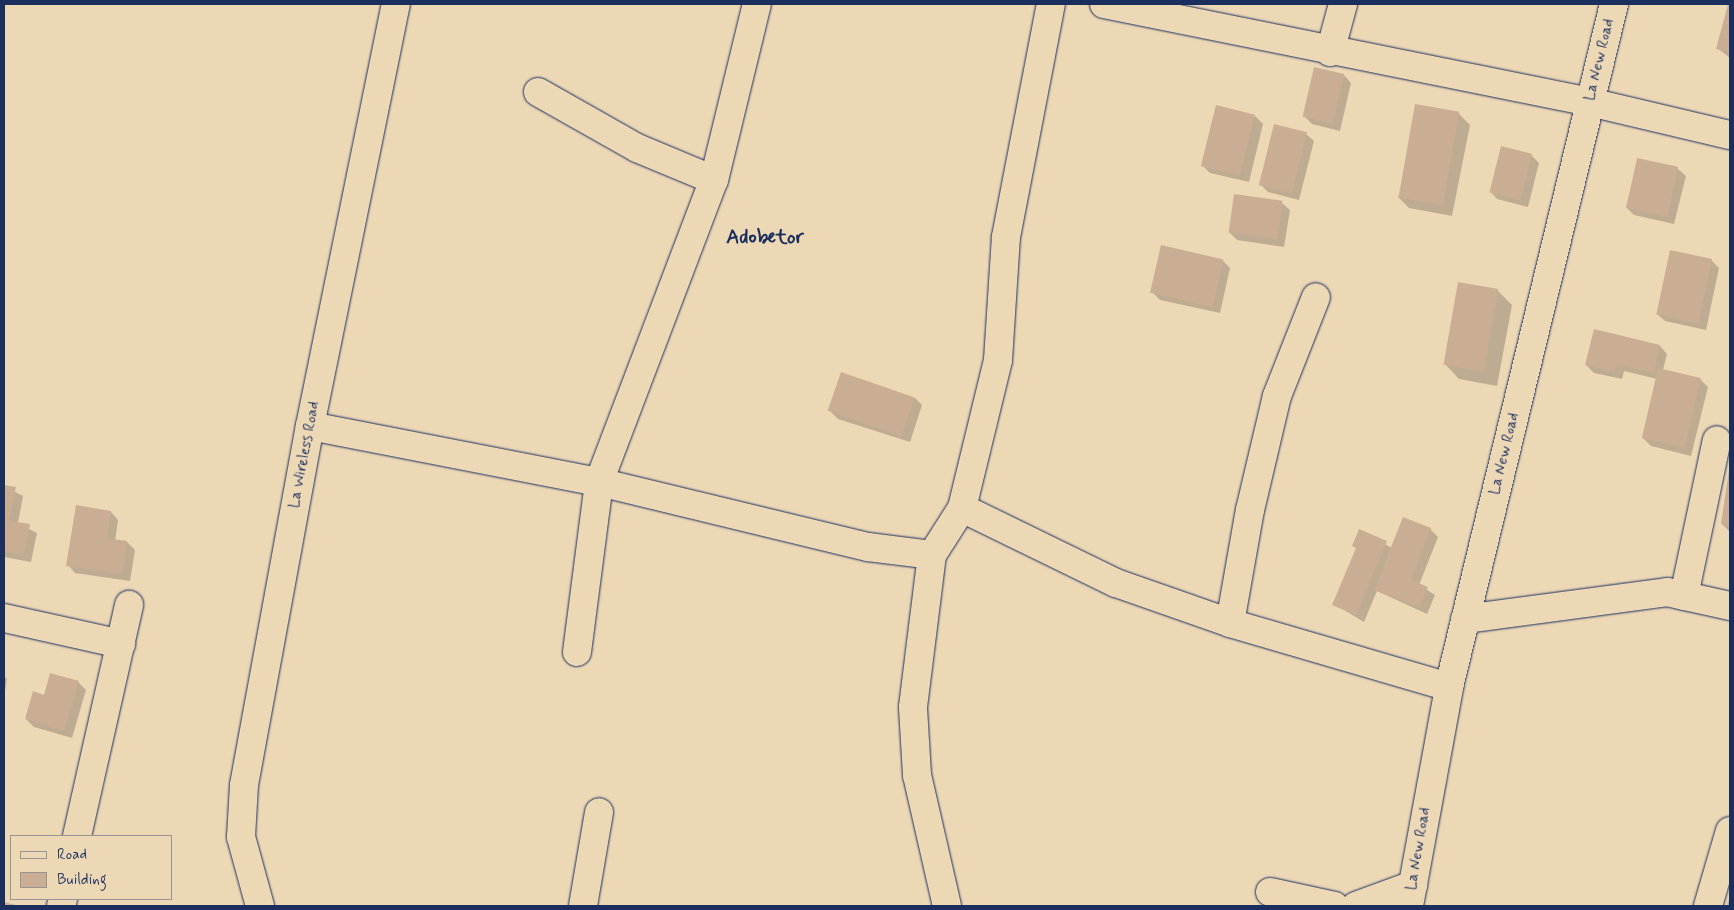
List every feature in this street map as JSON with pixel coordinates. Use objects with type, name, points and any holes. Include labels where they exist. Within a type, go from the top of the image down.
[{"type":"street","name":"La Wireless Road","points":[[260,906],[241,837],[244,785],[310,426],[396,4]]},
{"type":"street","points":[[577,652],[599,482],[714,180],[757,4]]},
{"type":"street","points":[[947,906],[912,734],[932,555],[962,508],[998,360],[1006,237],[1050,4]]},
{"type":"street","points":[[1104,4],[1330,52],[1590,102],[1730,135]]},
{"type":"street","points":[[1330,52],[1343,4]]},
{"type":"street","name":"La New Road","points":[[1411,896],[1449,687],[1614,4]]},
{"type":"street","points":[[538,92],[637,148],[714,180]]},
{"type":"street","points":[[1230,623],[1277,396],[1316,297]]},
{"type":"street","points":[[310,426],[599,482],[868,548],[932,555]]},
{"type":"street","points":[[1684,596],[1717,440]]},
{"type":"street","points":[[962,508],[1116,583],[1230,623],[1449,687]]},
{"type":"street","points":[[1465,619],[1655,593],[1684,596],[1730,606]]},
{"type":"street","points":[[77,835],[129,605]]},
{"type":"street","points":[[4,618],[121,644]]},
{"type":"street","points":[[582,906],[599,812]]},
{"type":"street","points":[[1708,906],[1730,832]]},
{"type":"street","points":[[1270,892],[1335,906]]},
{"type":"street","points":[[1356,906],[1411,896]]},
{"type":"building","points":[[1728,4],[1730,4],[1730,52],[1716,49]]},
{"type":"building","points":[[1314,67],[1344,74],[1333,124],[1303,117]]},
{"type":"building","points":[[1415,104],[1459,112],[1443,205],[1399,198]]},
{"type":"building","points":[[1216,105],[1255,115],[1240,176],[1201,166]]},
{"type":"building","points":[[1274,124],[1307,132],[1292,193],[1259,185]]},
{"type":"building","points":[[1501,146],[1532,154],[1520,200],[1489,193]]},
{"type":"building","points":[[1637,158],[1678,167],[1667,217],[1626,208]]},
{"type":"building","points":[[1234,194],[1283,201],[1277,239],[1229,233]]},
{"type":"building","points":[[1161,245],[1223,259],[1212,307],[1150,293]]},
{"type":"building","points":[[1670,250],[1712,259],[1698,323],[1656,315]]},
{"type":"building","points":[[1458,282],[1498,289],[1484,372],[1443,365]]},
{"type":"building","points":[[1594,329],[1660,345],[1654,373],[1616,364],[1614,372],[1585,365]]},
{"type":"building","points":[[1658,368],[1701,378],[1685,448],[1642,438]]},
{"type":"building","points":[[841,372],[915,397],[901,436],[828,411]]},
{"type":"building","points":[[1730,470],[1730,526],[1721,524]]},
{"type":"building","points":[[4,485],[16,487],[9,521],[30,524],[24,555],[4,551]]},
{"type":"building","points":[[76,505],[111,511],[107,538],[127,541],[122,574],[66,566]]},
{"type":"building","points":[[1403,517],[1431,528],[1411,580],[1428,587],[1420,607],[1374,590]]},
{"type":"building","points":[[1359,529],[1387,541],[1356,615],[1332,605],[1356,548],[1352,546]]},
{"type":"building","points":[[50,673],[79,681],[64,731],[25,719],[33,691],[44,695]]},
{"type":"building","points":[[4,902],[20,906],[4,906]]},
{"type":"district","name":"Adobetor","points":[[765,237]]}]
